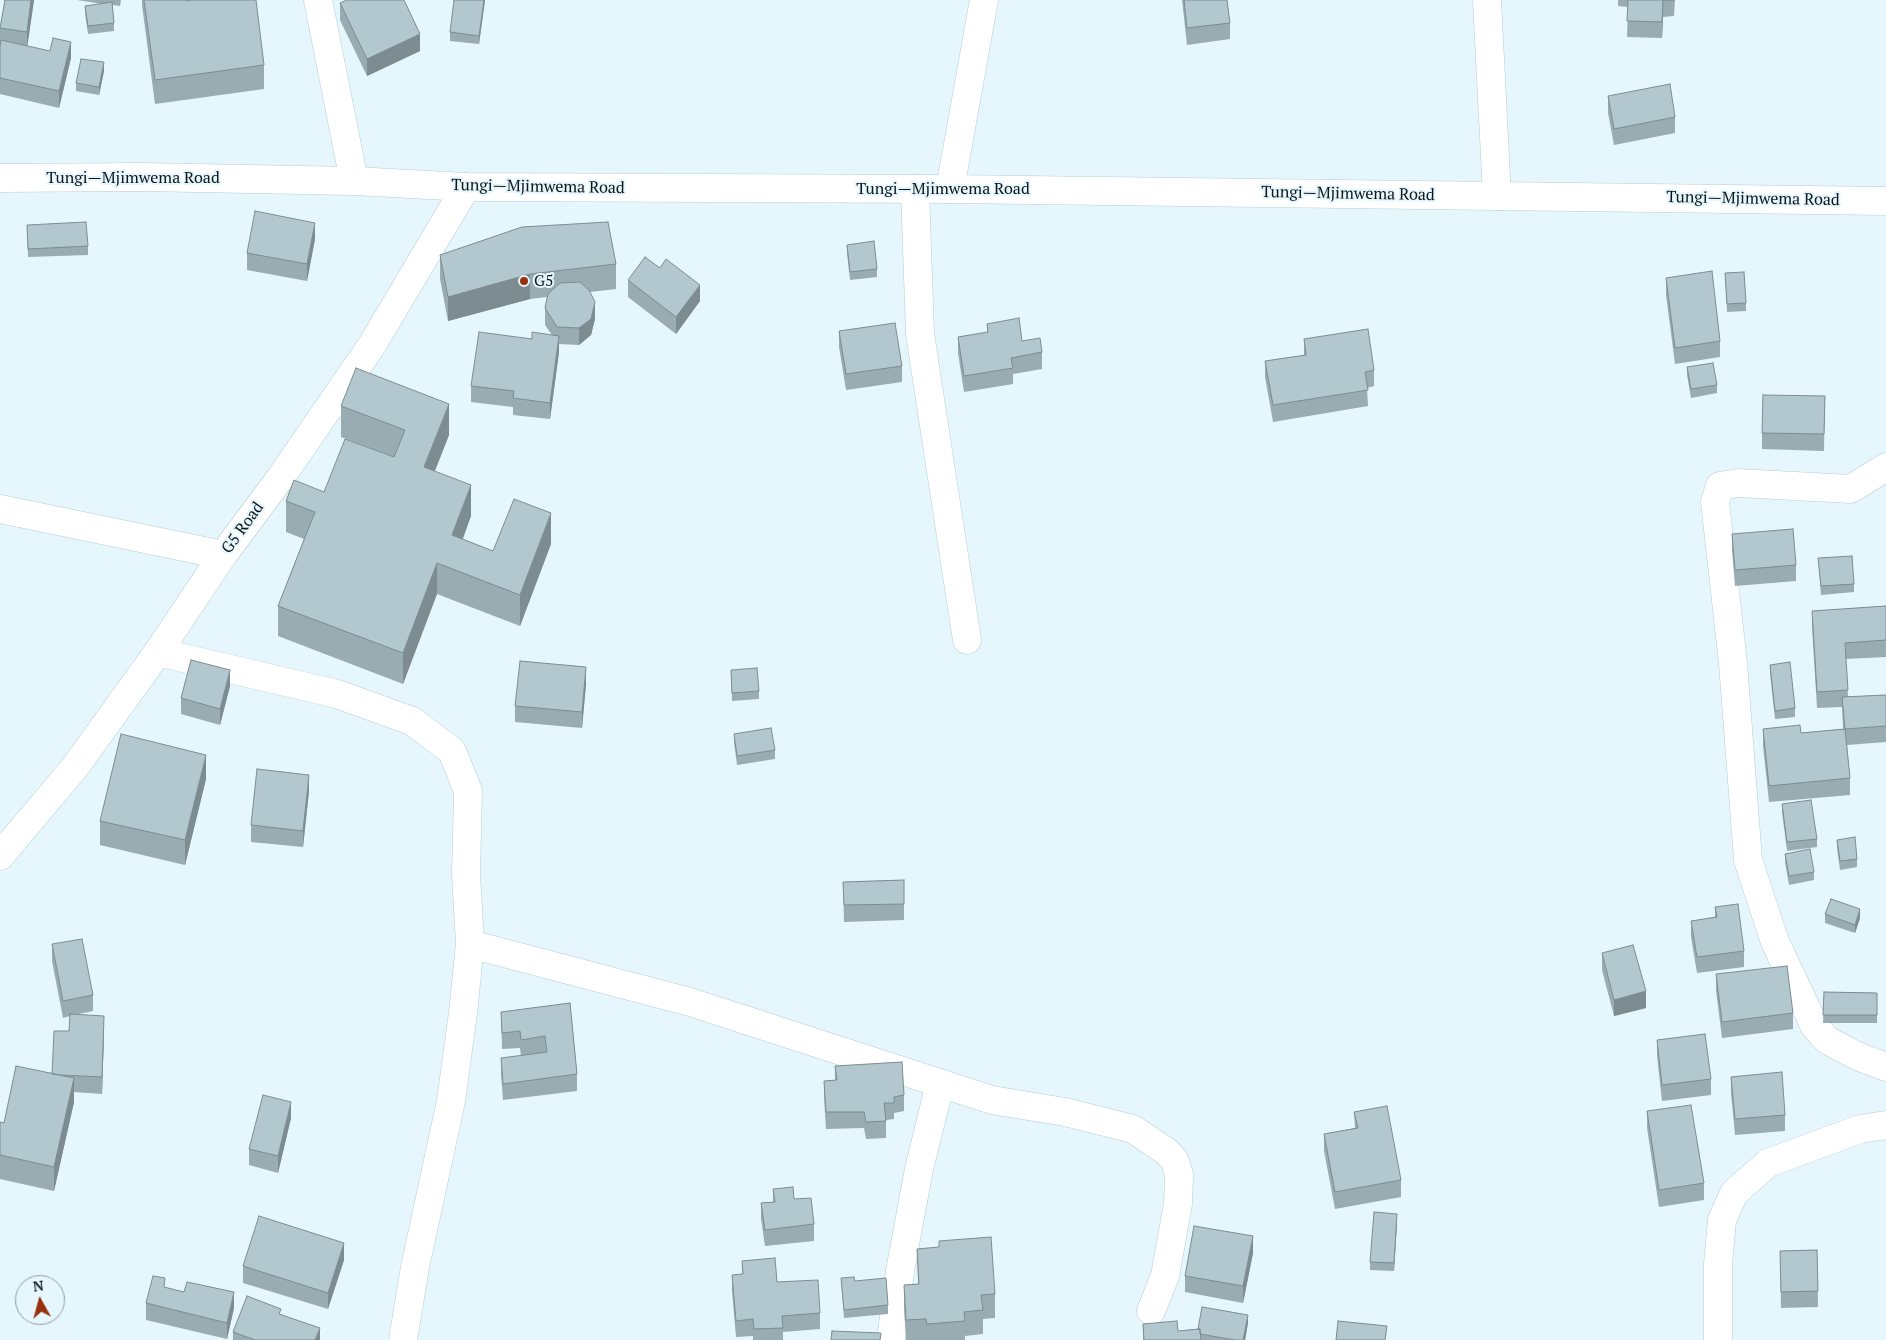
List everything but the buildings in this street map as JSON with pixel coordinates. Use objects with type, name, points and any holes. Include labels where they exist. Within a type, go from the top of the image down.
[{"type":"street","points":[[318,0],[354,182]]},
{"type":"street","points":[[950,189],[984,0]]},
{"type":"street","points":[[1487,0],[1497,196]]},
{"type":"street","name":"Tungi—Mjimwema Road","points":[[0,178],[142,177],[354,182],[466,187],[950,189],[1886,201]]},
{"type":"street","name":"G5 Road","points":[[0,856],[75,767],[158,652],[223,555],[281,477],[372,345],[466,187]]},
{"type":"street","points":[[915,189],[920,334],[968,640]]},
{"type":"street","points":[[1886,467],[1850,489],[1738,483],[1720,486],[1715,502],[1733,663],[1748,860],[1775,942],[1814,1025],[1827,1040],[1857,1056],[1886,1066]]},
{"type":"street","points":[[0,509],[223,555]]},
{"type":"street","points":[[158,652],[336,694],[412,721],[452,751],[468,791],[466,874],[470,944],[451,1102],[415,1267],[403,1340]]},
{"type":"street","points":[[470,944],[690,1002],[992,1100],[1065,1112],[1133,1129],[1167,1152],[1175,1161],[1179,1174],[1178,1204],[1164,1276],[1151,1311]]},
{"type":"street","points":[[891,1340],[902,1262],[919,1169],[940,1084]]},
{"type":"street","points":[[1718,1340],[1718,1264],[1722,1220],[1734,1193],[1768,1163],[1860,1129],[1886,1125]]},
{"type":"place","name":"G5","points":[[524,281]]}]
